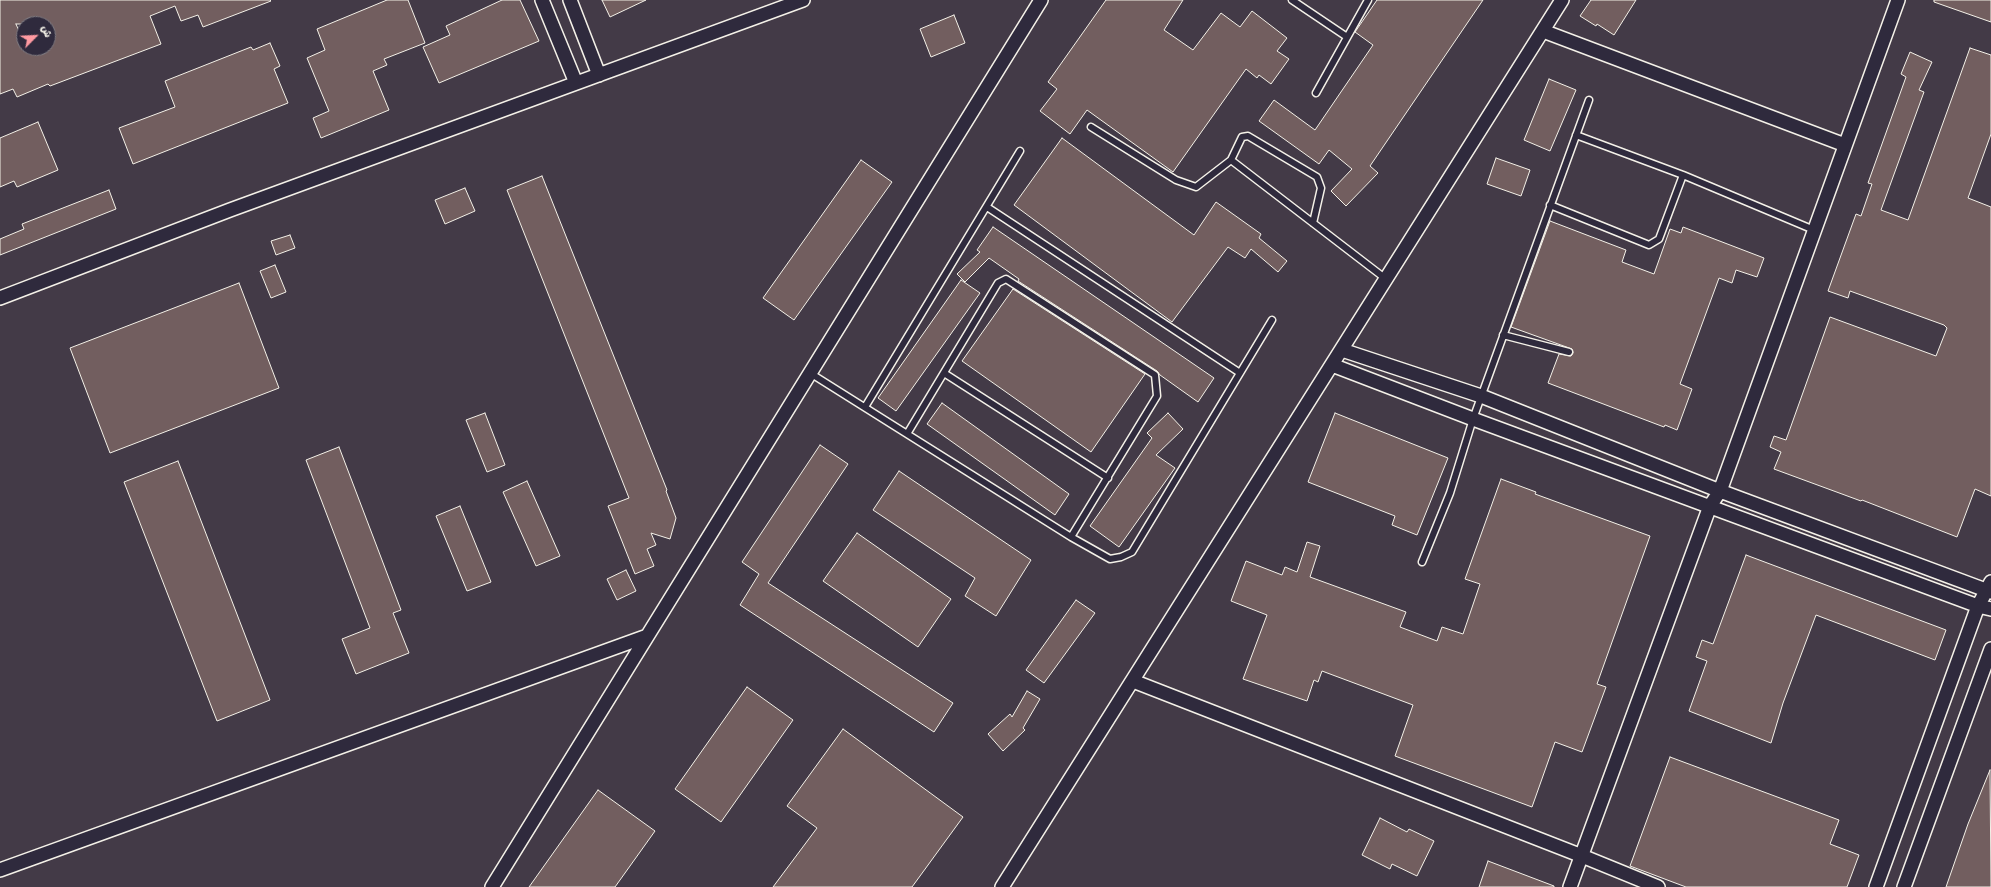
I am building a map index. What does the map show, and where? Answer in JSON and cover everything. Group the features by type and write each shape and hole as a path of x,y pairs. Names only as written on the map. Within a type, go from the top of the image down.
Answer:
{"street":[{"path":"542,0 576,83"},
{"path":"570,0 599,75"},
{"path":"0,298 238,207 803,0"},
{"path":"492,887 1041,0"},
{"path":"1002,887 1562,0"},
{"path":"1570,887 1710,506 1720,491 1898,0"},
{"path":"1543,31 1845,145"},
{"path":"1342,350 1481,396 1720,491 1990,588 1985,608 1876,887"},
{"path":"1332,365 1473,419 1985,608"},
{"path":"0,870 647,636"},
{"path":"1904,887 1991,649"},
{"path":"1133,681 1658,887"}],"lane":[{"path":"1292,0 1347,37"},
{"path":"1316,92 1368,0"},
{"path":"1422,562 1450,493 1481,396 1589,100"},
{"path":"1091,127 1176,180 1196,187 1231,160 1242,137 1248,136 1317,177 1321,188 1313,223"},
{"path":"1576,135 1683,175 1814,230"},
{"path":"866,407 1020,151"},
{"path":"1231,160 1386,279"},
{"path":"1550,205 1649,245 1659,239 1683,175"},
{"path":"987,207 1240,373"},
{"path":"908,434 998,283 1006,279 1155,375 1157,396 1071,537"},
{"path":"810,373 1071,537 1110,558 1121,557 1132,552 1272,320"},
{"path":"1503,335 1569,352"},
{"path":"944,373 1108,478"}],"shaded area":[{"path":"0,0 1991,0 1991,887 0,887"}],"building":[{"path":"0,0 271,1 203,27 198,15 181,21 175,6 150,16 161,44 50,86 48,84 17,97 13,89 0,94"},
{"path":"387,0 408,0 425,43 384,59 387,65 373,71 389,110 321,138 313,118 329,111 307,58 325,50 317,29"},
{"path":"502,0 520,0 539,41 439,83 423,47 450,35 446,26"},
{"path":"602,0 646,0 610,17"},
{"path":"1106,0 1183,0 1164,30 1193,50 1221,13 1240,27 1252,11 1287,38 1277,51 1289,59 1271,84 1259,75 1257,78 1246,69 1173,172 1087,110 1070,134 1040,111 1057,89 1048,82"},
{"path":"1377,0 1483,0 1370,166 1378,173 1346,206 1331,191 1352,169 1329,150 1319,164 1259,121 1274,100 1315,130 1373,45 1355,32"},
{"path":"1591,0 1636,0 1614,35 1597,24 1596,26 1580,16"},
{"path":"1934,0 1991,0 1991,22 1934,2"},
{"path":"954,15 965,43 931,57 920,29"},
{"path":"270,43 280,66 274,69 288,103 133,164 119,128 175,107 165,81 251,47 253,50"},
{"path":"1970,48 1991,55 1991,134 1968,198 1991,207 1991,496 1975,489 1957,537 1862,500 1861,501 1774,469 1781,452 1770,447 1774,436 1786,440 1830,317 1936,356 1947,328 1944,325 1850,291 1848,298 1828,291 1856,214 1861,216 1872,184 1868,183 1906,77 1901,74 1910,52 1932,62 1919,90 1924,92 1881,210 1908,220"},
{"path":"1549,79 1576,90 1550,151 1524,140"},
{"path":"38,122 58,170 17,187 14,181 0,187 0,138"},
{"path":"1062,138 1194,235 1216,202 1261,234 1259,238 1287,261 1278,272 1251,249 1245,258 1228,247 1172,322 1014,205"},
{"path":"1496,158 1530,170 1521,196 1487,184"},
{"path":"861,160 892,182 794,320 763,298"},
{"path":"542,176 667,490 666,491 676,518 670,539 651,533 656,545 647,549 654,566 635,574 608,506 629,498 507,190"},
{"path":"465,188 475,211 445,224 435,200"},
{"path":"109,190 116,209 0,255 0,239 24,229 22,224"},
{"path":"1550,221 1626,250 1622,262 1654,274 1670,229 1681,233 1683,227 1764,258 1757,277 1736,270 1732,283 1719,278 1680,384 1692,389 1677,430 1665,425 1664,427 1548,383 1559,354 1571,356 1573,353 1572,349 1511,327"},
{"path":"993,227 1214,378 1198,402 1160,375 1157,371 1018,281 1019,279 989,258 965,282 957,274 980,252 977,250"},
{"path":"290,235 295,248 276,255 271,241"},
{"path":"275,265 286,292 271,298 260,271"},
{"path":"961,280 980,293 896,411 878,398"},
{"path":"239,283 279,388 110,453 70,348"},
{"path":"1013,289 1145,374 1091,452 962,361"},
{"path":"942,403 1069,494 1055,515 927,424"},
{"path":"485,413 505,465 487,472 466,420"},
{"path":"1168,413 1183,429 1156,455 1175,468 1119,547 1090,526 1152,438 1147,433"},
{"path":"1335,413 1448,458 1417,535 1392,525 1395,516 1308,482"},
{"path":"820,445 848,464 768,583 953,703 934,732 740,605 759,574 742,562"},
{"path":"339,447 401,610 393,613 409,653 356,674 342,639 370,628 306,460"},
{"path":"178,461 270,700 217,721 124,482"},
{"path":"899,471 1031,560 996,616 965,596 975,578 873,510"},
{"path":"1501,479 1536,492 1535,494 1650,536 1597,684 1606,687 1582,752 1555,742 1532,807 1395,756 1413,705 1322,671 1318,682 1314,680 1307,701 1243,679 1267,615 1231,601 1246,561 1282,575 1285,567 1297,572 1307,542 1320,546 1310,577 1406,612 1400,627 1437,641 1442,627 1463,634 1480,584 1465,579"},
{"path":"527,481 560,556 536,566 503,492"},
{"path":"460,506 491,582 467,591 436,516"},
{"path":"857,533 951,599 918,647 823,581"},
{"path":"1746,555 1946,630 1935,660 1816,615 1783,703 1771,743 1689,711 1707,661 1696,657 1702,640 1713,644"},
{"path":"626,570 636,591 617,600 607,579"},
{"path":"1076,600 1095,613 1044,683 1026,670"},
{"path":"747,687 793,720 721,822 675,789"},
{"path":"1027,691 1040,699 1023,728 1025,730 1003,751 988,734 1010,714 1012,717"},
{"path":"843,729 963,817 912,887 773,887 817,828 787,806"},
{"path":"1670,757 1839,820 1830,844 1859,855 1847,887 1686,887 1630,866"},
{"path":"1990,770 1991,887 1946,887 1968,824"},
{"path":"598,790 655,831 615,887 529,887"},
{"path":"1380,818 1407,832 1409,829 1434,841 1417,876 1392,864 1390,869 1362,855"},
{"path":"1488,861 1554,886 1554,887 1479,887"}]}
